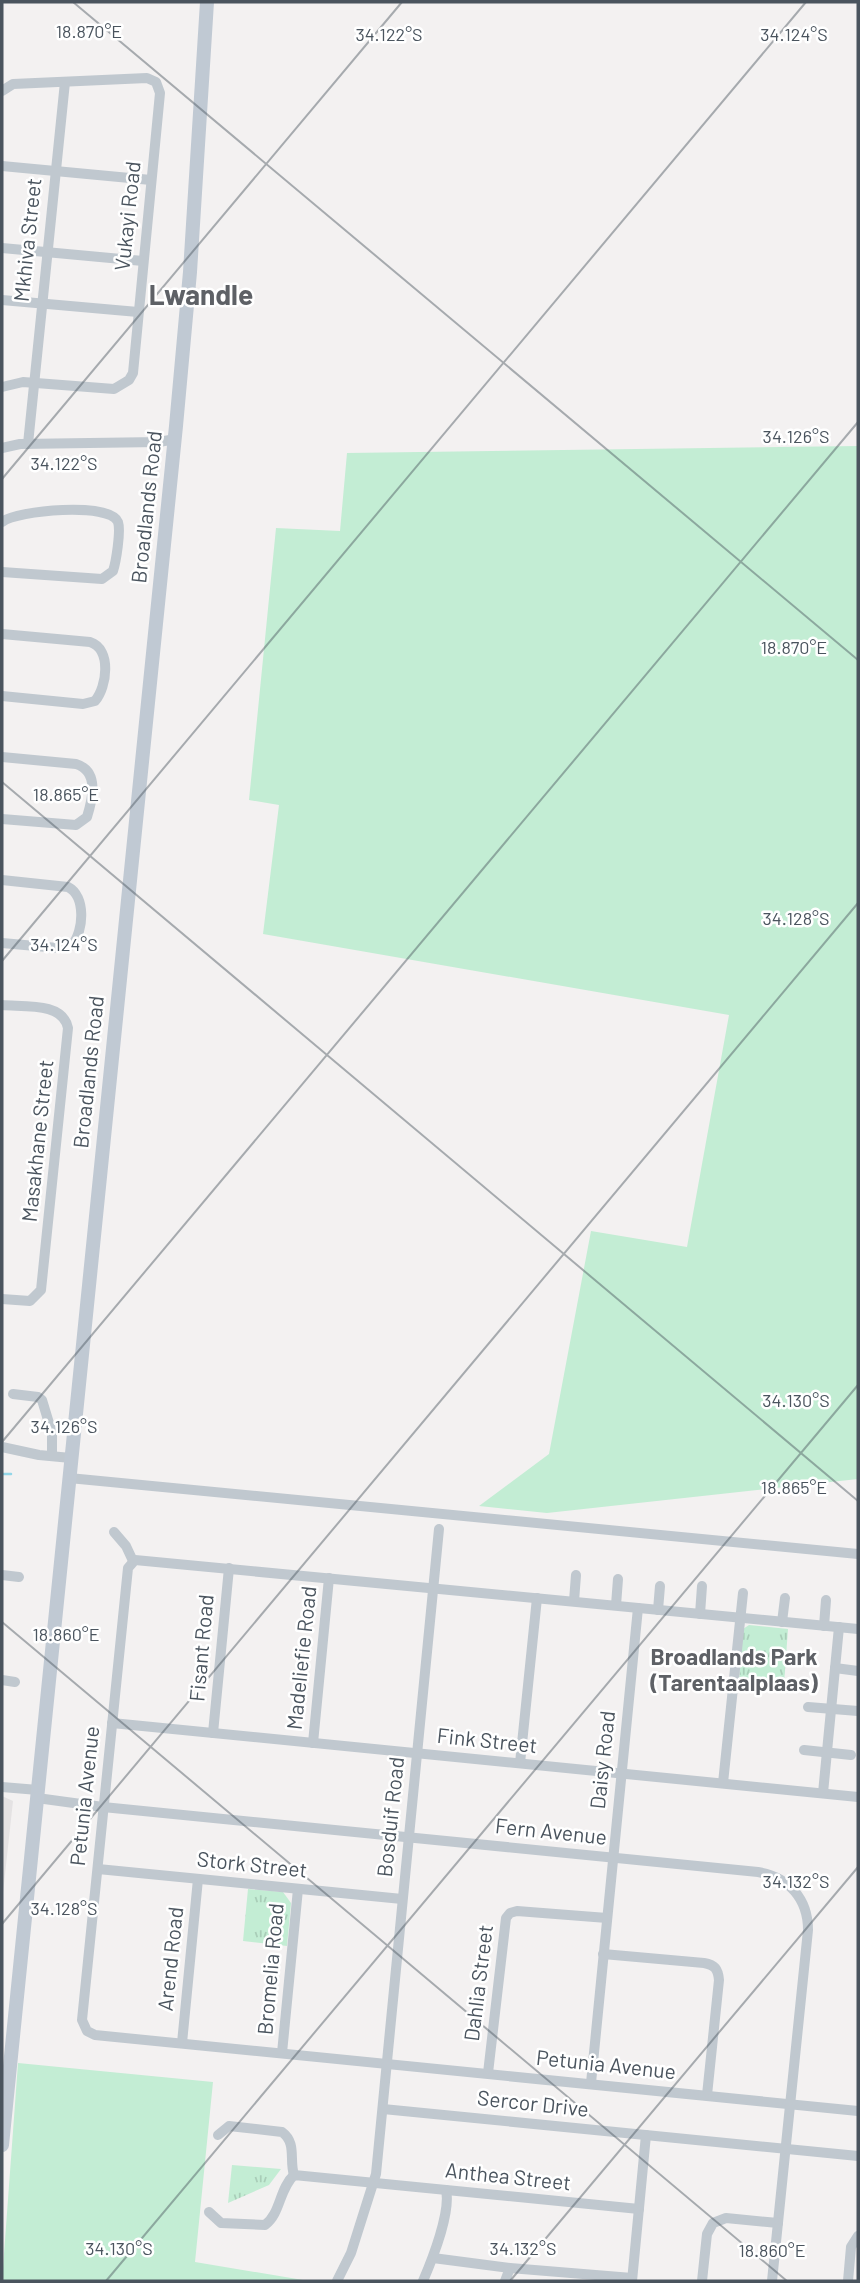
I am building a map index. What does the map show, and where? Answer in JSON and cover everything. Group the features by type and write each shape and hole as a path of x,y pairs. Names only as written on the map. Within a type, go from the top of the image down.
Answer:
{"main road":[{"name":"Broadlands Road","path":"2,2145 175,439 190,272 207,2"}],"street":[{"name":"Vukayi Road","path":"2,90 13,84 147,78 156,82 160,93 134,373 121,386 107,390 23,382 2,387"},
{"name":"Mkhiva Street","path":"28,444 65,82"},
{"path":"2,166 151,180"},
{"path":"2,248 143,261"},
{"path":"2,300 138,312"},
{"path":"2,448 28,444 159,442 175,439"},
{"path":"2,522 10,517 34,511 100,511 113,516 118,522 115,565 106,578 96,581 2,572"},
{"path":"2,634 90,642 100,648 105,657 102,690 95,701 82,704 2,696"},
{"path":"2,757 76,764 87,769 93,778 87,817 76,825 2,818"},
{"path":"2,880 68,887 76,892 81,902 78,936 68,947 2,943"},
{"name":"Masakhane Street","path":"2,1004 58,1012 66,1018 68,1028 41,1290 30,1301 2,1299"},
{"path":"13,1394 38,1397 42,1400 52,1433 52,1456"},
{"path":"2,1447 71,1458"},
{"path":"69,1478 858,1554"},
{"name":"Bosduif Road","path":"383,2109 439,1529"},
{"path":"114,1532 126,1546 133,1561 138,1559 858,1629"},
{"name":"Petunia Avenue","path":"133,1561 128,1567 82,2020 90,2034 858,2111"},
{"name":"Fisant Road","path":"213,1733 229,1568"},
{"path":"574,1601 576,1575"},
{"path":"2,1576 19,1577"},
{"name":"Madeliefie Road","path":"313,1743 329,1578"},
{"path":"616,1605 618,1579"},
{"path":"658,1610 660,1586"},
{"path":"699,1614 702,1586"},
{"path":"723,1783 743,1592"},
{"path":"520,1763 537,1598"},
{"path":"782,1622 785,1598"},
{"path":"824,1626 826,1600"},
{"name":"Daisy Road","path":"591,2083 638,1608"},
{"path":"823,1793 839,1627"},
{"path":"710,1655 736,1658"},
{"path":"835,1668 858,1671"},
{"path":"2,1680 15,1682"},
{"path":"808,1707 858,1711"},
{"name":"Fink Street","path":"112,1723 858,1797"},
{"path":"804,1750 851,1755"},
{"name":"Fern Avenue","path":"2,1787 103,1807 767,1874 786,1883 800,1898 807,1915 808,1930 772,2281"},
{"name":"Stork Street","path":"98,1869 402,1899"},
{"name":"Arend Road","path":"182,2043 198,1879"},
{"name":"Bromelia Road","path":"282,2053 298,1889"},
{"name":"Dahlia Street","path":"488,2073 506,1918 516,1911 607,1918"},
{"path":"603,1954 704,1963 717,1969 719,1980 707,2095"},
{"path":"337,2281 351,2253 374,2183 383,2109"},
{"name":"Sercor Drive","path":"383,2109 858,2156"},
{"path":"209,2212 221,2223 265,2225 272,2219 285,2186 294,2175 291,2144 282,2132 229,2126 218,2135"},
{"path":"433,2258 632,2279 646,2135"},
{"name":"Anthea Street","path":"294,2175 639,2209"},
{"path":"423,2281 433,2258 448,2202 446,2190"},
{"path":"702,2281 707,2234 713,2223 726,2218 778,2223"},
{"path":"848,2281 850,2247 858,2236"},
{"path":"505,2281 510,2268"}],"shaded area":[{"path":"2,1796 13,1801 2,1902"}],"green space":[{"path":"858,446 858,1479 547,1513 479,1506 549,1454 591,1231 687,1247 729,1015 263,934 279,805 249,800 276,528 340,531 347,453"},
{"path":"749,1625 788,1629 784,1684 739,1680 743,1629"},
{"path":"248,1889 283,1892 291,1903 287,1946 243,1941"},
{"path":"18,2063 213,2082 195,2262 309,2281 2,2281"},
{"path":"232,2165 281,2169 269,2185 228,2203"}],"waterway":[{"path":"2,1474 11,1474"}],"district":[{"name":"Lwandle","path":"201,295"},
{"name":"Broadlands Park (Tarentaalplaas)","path":"734,1670"}]}
